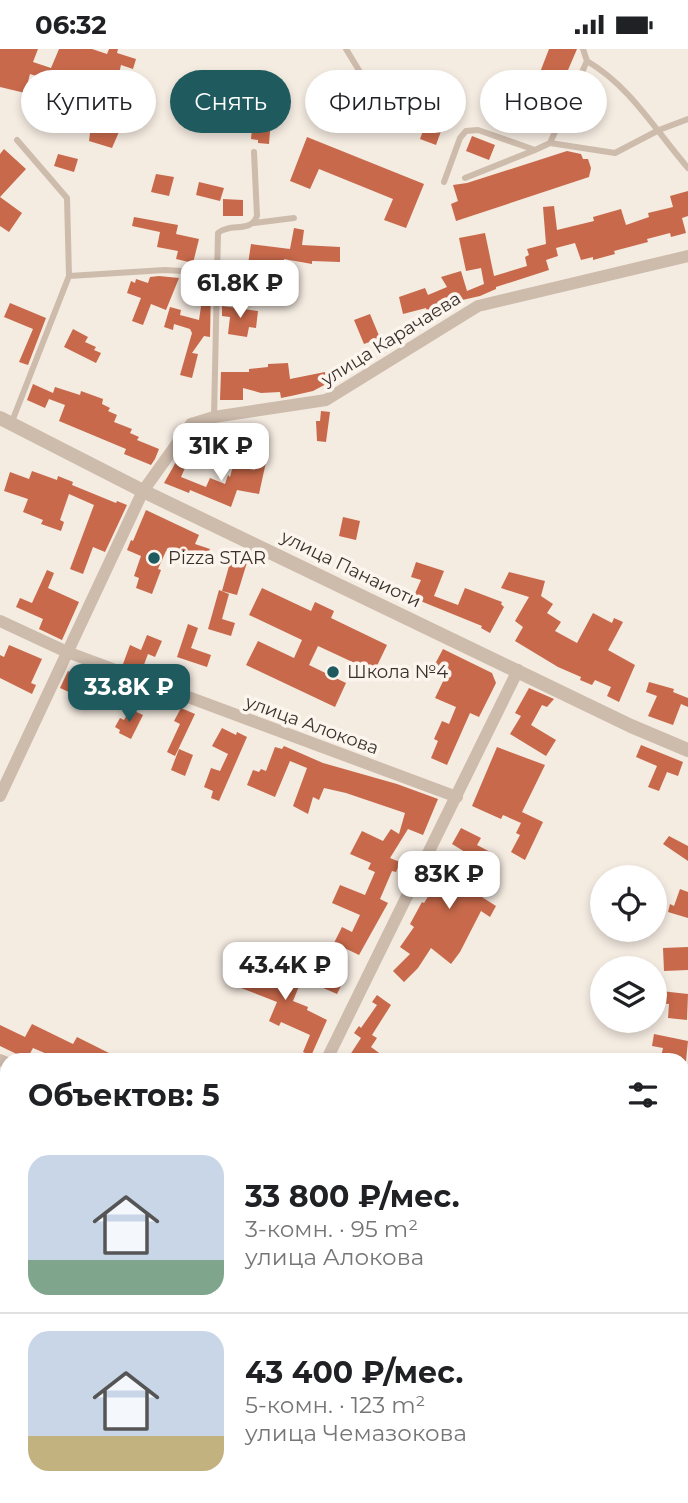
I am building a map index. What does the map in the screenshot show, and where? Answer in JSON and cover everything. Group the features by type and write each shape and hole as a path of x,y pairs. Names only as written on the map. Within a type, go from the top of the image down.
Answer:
{"street":[{"name":"улица Карачаева","path":"0,796 143,491 191,424 214,417 326,400 478,306 688,256"},
{"name":"улица Панаиоти","path":"6,421 143,491 631,726 688,750"},
{"name":"улица Алокова","path":"0,621 67,652 457,797"},
{"path":"330,1053 518,670"}],"lane":[{"path":"346,49 359,70"},
{"path":"583,49 587,61 607,73 630,94 688,168"},
{"path":"550,143 587,61"},
{"path":"466,178 550,143 615,153 659,129 688,119"},
{"path":"444,182 460,138 466,131 478,130 535,150"},
{"path":"6,421 69,276 67,198 18,140"},
{"path":"254,152 257,216 254,223"},
{"path":"214,417 218,233 223,229 294,218"},
{"path":"69,276 165,270 217,273"}],"building":[{"path":"0,49 38,49 33,62 51,68 59,49 92,49 107,54 109,49 118,49 117,53 136,59 133,69 121,65 120,70 21,70 21,92 0,87"},
{"path":"549,49 577,49 568,70 541,70"},
{"path":"90,133 119,133 112,148 89,141"},
{"path":"252,133 270,133 269,144 251,139"},
{"path":"422,133 440,133 436,145 420,139"},
{"path":"472,136 495,145 489,160 466,151"},
{"path":"307,137 424,184 406,228 384,220 393,199 319,169 310,189 290,181"},
{"path":"4,149 26,169 0,197 0,154"},
{"path":"567,151 581,154 583,159 588,159 591,168 589,177 456,221 451,204 458,201 453,185"},
{"path":"58,154 78,159 74,172 54,166"},
{"path":"156,174 174,177 169,196 151,192"},
{"path":"199,182 224,188 220,201 196,195"},
{"path":"688,191 688,216 682,218 686,233 671,237 670,233 647,239 648,242 593,260 593,257 581,260 575,243 556,248 558,256 546,260 549,270 439,309 438,307 427,311 426,308 403,314 399,297 425,288 428,295 447,287 441,277 461,271 467,291 484,284 481,268 466,271 459,238 485,233 494,276 527,266 527,249 546,244 543,207 554,206 557,230 594,221 593,217 621,209 626,225 649,217 648,213 673,207 670,196"},
{"path":"0,197 22,213 9,232 0,226"},
{"path":"223,199 243,200 243,216 223,216"},
{"path":"134,217 178,225 176,234 199,239 193,263 176,259 178,251 157,247 160,232 132,226"},
{"path":"294,228 304,230 302,245 340,247 340,262 312,261 312,264 284,259 282,283 264,281 265,267 248,264 251,244 290,249"},
{"path":"150,277 179,278 166,310 151,304 143,325 132,321 141,298 127,293 131,281 135,283 136,279 148,283"},
{"path":"204,286 211,287 210,337 204,336 192,353 198,354 192,378 180,375 192,333 190,329 174,324 173,330 164,327 170,307 181,310 180,315 199,320"},
{"path":"10,303 46,318 28,365 19,362 33,329 4,317"},
{"path":"222,306 258,311 256,328 249,327 247,337 228,334 230,317 222,316"},
{"path":"370,314 380,338 364,344 354,320"},
{"path":"73,329 88,337 85,342 96,347 94,350 101,353 96,363 64,347"},
{"path":"288,363 290,379 325,372 330,382 313,391 281,398 280,392 261,393 243,388 243,400 220,400 221,372 249,372 249,369 268,367 268,364"},
{"path":"33,384 53,393 55,387 80,395 81,391 103,399 102,404 110,408 108,411 117,415 114,422 132,429 130,433 139,437 137,440 159,449 155,459 151,465 124,454 126,449 59,421 65,405 49,399 45,408 27,400"},
{"path":"321,411 330,412 326,442 317,441 316,421 320,421"},
{"path":"257,460 266,462 259,494 237,490 231,507 190,490 189,493 164,483 176,462 185,468 181,477 206,487 210,478 225,484 233,466 255,470"},
{"path":"32,471 57,480 58,476 73,482 72,485 127,505 105,552 93,547 83,574 70,569 94,505 69,494 60,520 64,522 61,531 41,524 43,520 23,512 28,499 4,491 10,472 29,479"},
{"path":"146,510 199,535 195,544 210,549 205,564 166,551 152,594 136,588 139,578 134,576 141,556 127,550"},
{"path":"343,517 360,521 356,540 339,536"},
{"path":"233,552 249,556 237,595 222,591"},
{"path":"416,562 444,571 434,596 458,605 465,588 502,602 504,607 490,633 481,628 482,626 413,598 421,580 411,577"},
{"path":"47,570 54,573 48,588 79,602 62,640 39,629 43,619 16,607 20,598 32,603"},
{"path":"509,572 545,581 541,596 553,604 547,613 561,622 555,631 577,643 593,613 612,623 614,618 623,622 608,650 635,665 619,702 607,696 611,687 595,680 592,685 580,680 581,677 558,667 515,641 523,627 515,621 529,597 501,588"},
{"path":"262,588 311,611 315,602 334,611 331,618 387,645 374,672 318,646 309,665 346,683 335,707 246,665 258,641 294,658 302,640 249,615"},
{"path":"219,590 229,594 222,619 235,623 231,636 208,629"},
{"path":"188,624 198,628 191,648 211,655 207,667 177,657"},
{"path":"147,635 162,641 155,657 148,654 142,670 123,664 130,645 141,650"},
{"path":"9,645 42,659 31,683 36,685 32,694 0,678 0,655 4,657"},
{"path":"443,649 492,673 496,683 479,717 470,713 447,765 431,758 438,741 434,739 442,721 449,724 456,707 435,698 447,673 434,666"},
{"path":"68,671 95,683 99,674 112,680 99,709 86,703 87,700 60,688"},
{"path":"649,682 674,689 673,692 688,698 688,707 681,704 673,725 648,716 657,696 646,692"},
{"path":"529,688 554,699 547,707 542,705 531,725 556,740 546,756 510,734 521,716 515,713"},
{"path":"181,708 195,714 175,756 167,752 180,724 174,721"},
{"path":"130,709 143,715 131,739 119,733 120,730 115,727 120,718 124,720"},
{"path":"222,728 247,737 219,801 211,798 213,791 204,787 211,768 220,771 228,754 212,746"},
{"path":"641,745 683,762 678,776 667,772 659,791 648,787 657,766 636,757"},
{"path":"284,746 323,763 438,799 423,835 408,829 390,858 400,862 396,872 392,871 380,899 388,903 359,955 334,943 342,927 352,932 360,915 332,903 340,885 365,895 375,872 368,869 371,863 350,854 362,831 383,841 391,829 399,834 405,813 324,788 319,800 313,797 308,814 293,806 307,768 290,761 275,797 247,785 253,770 266,771 275,747 282,749"},
{"path":"497,747 545,765 522,812 543,822 525,860 511,852 520,835 516,833 521,823 503,815 501,819 472,806"},
{"path":"179,749 193,755 185,776 171,770"},
{"path":"461,828 481,838 477,845 496,855 474,892 496,906 490,917 481,911 451,964 431,948 418,968 404,982 393,971 410,954 400,947 414,927 410,924 422,902 424,903 434,887 449,895 454,886 460,888 468,875 456,868 465,852 452,844"},
{"path":"669,836 688,846 688,861 663,844"},
{"path":"680,889 688,892 688,918 668,912 670,904 674,906"},
{"path":"688,947 688,970 667,971 667,956 663,956 663,948"},
{"path":"251,962 302,979 293,1001 327,1020 312,1053 303,1052 310,1035 281,1022 279,1026 269,1021 277,1002 241,988"},
{"path":"328,970 345,978 337,994 321,987"},
{"path":"667,992 688,994 687,1020 668,1018"},
{"path":"377,995 391,1005 372,1035 377,1038 371,1047 379,1053 351,1053 361,1038 354,1033 359,1026 361,1028 377,1005 372,1002"},
{"path":"32,1024 73,1044 77,1037 109,1053 45,1053 33,1048 30,1053 15,1053 0,1046 0,1025 25,1037"},
{"path":"654,1034 688,1041 687,1053 662,1053 663,1048 652,1046"}],"place":[{"name":"Pizza STAR","path":"154,558"},
{"name":"Школа №4","path":"333,672"}]}
